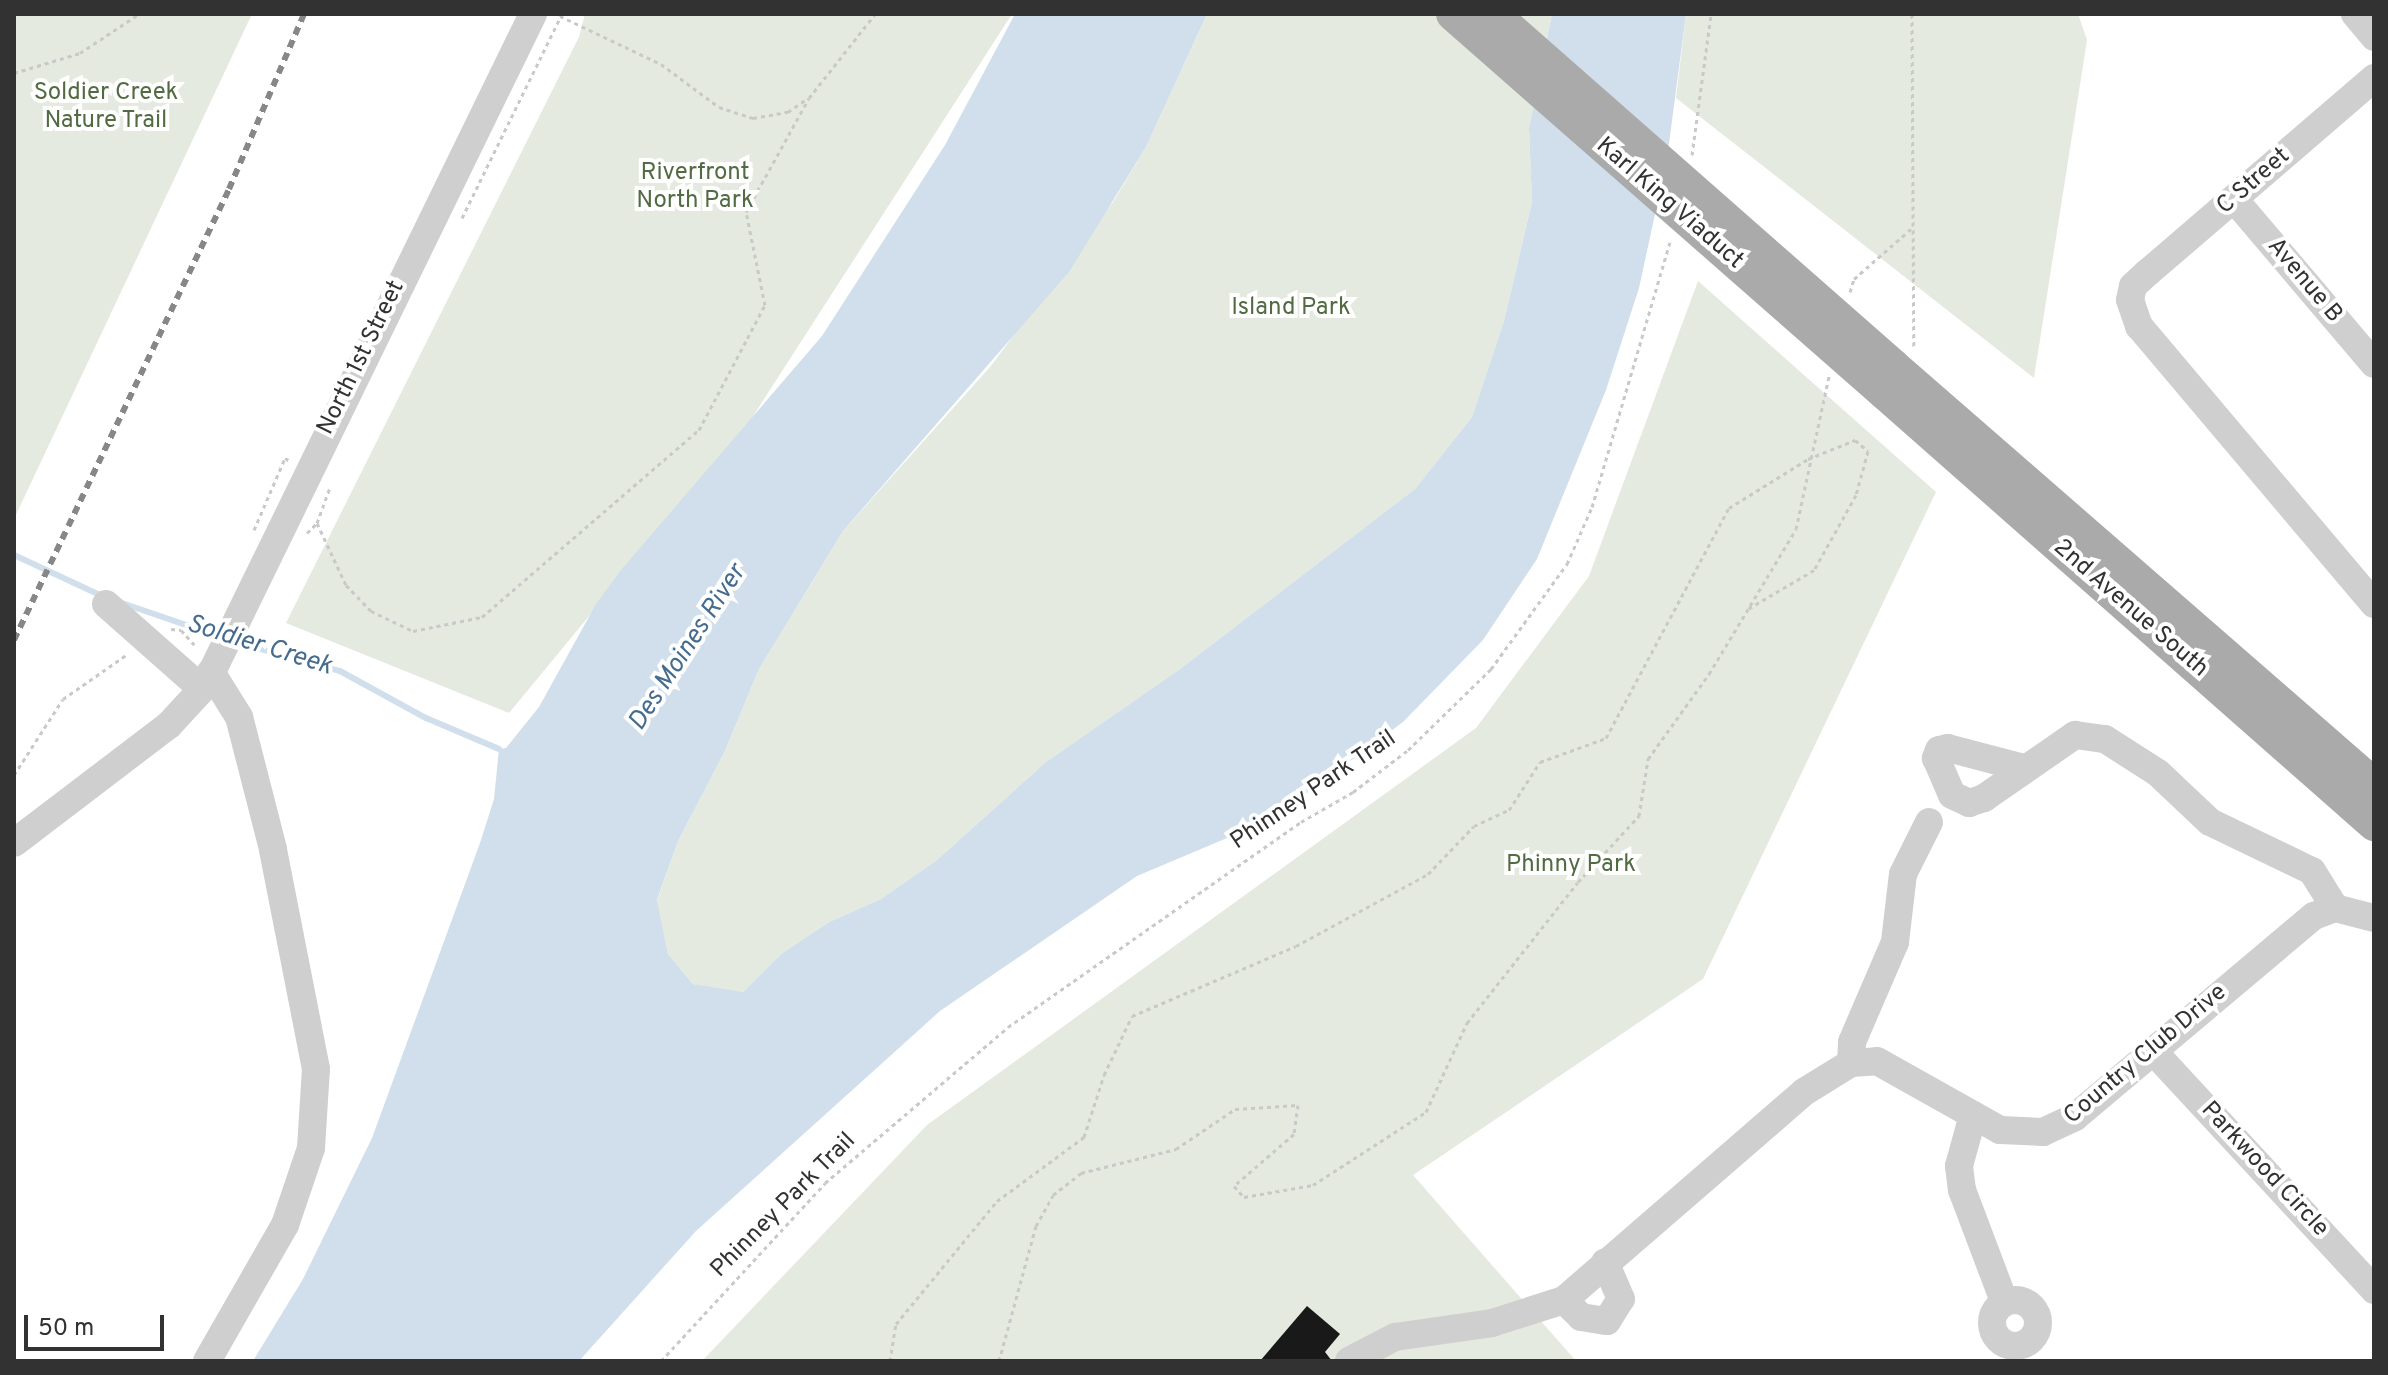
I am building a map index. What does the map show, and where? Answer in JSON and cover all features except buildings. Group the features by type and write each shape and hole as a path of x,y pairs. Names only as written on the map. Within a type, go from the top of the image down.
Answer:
{"main road":[{"name":"Karl King Viaduct","path":"1453,14 1897,371"},
{"name":"Karl King Viaduct","path":"1493,14 1897,371"},
{"path":"1897,371 2374,785"},
{"name":"2nd Avenue South","path":"1897,371 2374,824"}],"street":[{"path":"2355,14 2374,37"},
{"name":"North 1st Street","path":"14,843 169,725 204,672 552,15"},
{"name":"C Street","path":"2373,82 2133,286 2130,310 2139,326 2374,604"},
{"name":"Avenue B","path":"2234,199 2374,364"},
{"path":"106,604 149,639 204,672 239,717 273,849 316,1069 311,1148 285,1225 207,1361"},
{"path":"2024,768 2075,735 2105,739 2158,773 2210,822 2312,871 2335,908 2374,918"},
{"path":"1349,1361 1395,1337 1492,1323 1564,1300 1804,1092 1851,1063 1852,1042 1895,942 1903,874 1929,822"},
{"name":"Country Club Drive","path":"1851,1063 1877,1061 1973,1115 2021,1134 2059,1127 2295,930 2335,908"},
{"name":"Parkwood Circle","path":"2153,1051 2374,1290"},
{"path":"1973,1115 1959,1166 1962,1190 2004,1301"},
{"path":"1564,1300 1581,1317 1607,1321 1621,1299 1605,1262"}],"path":[{"path":"14,73 80,53 139,14"},
{"path":"332,480 317,523 346,585 371,611 413,631 482,617 699,430 765,305 746,212 809,98 875,14"},
{"path":"1691,163 1711,14"},
{"path":"1897,371 1912,14"},
{"path":"552,15 661,64 719,107 753,118 788,112 809,98"},
{"name":"Phinney Park Trail","path":"661,1361 825,1183 1008,1027 1288,831 1353,792 1408,750 1491,669 1567,564 1592,507 1672,234"},
{"path":"890,1361 896,1324 997,1201 1084,1137 1104,1075 1132,1016 1296,946 1428,874 1474,826 1509,810 1540,762 1606,738 1729,508 1808,459 1855,440 1868,451 1856,495 1814,570 1745,611"},
{"path":"999,1361 1036,1226 1053,1195 1081,1173 1176,1149 1235,1109 1298,1105 1294,1134 1234,1186 1244,1197 1313,1185 1426,1112 1467,1023 1578,882 1639,816 1648,759 1709,674 1796,529 1808,459"},
{"path":"14,775 63,699 149,639 172,628 181,630 204,672"}],"green space":[{"name":"Soldier Creek Nature Trail","path":"21,14 252,14 14,519 14,17"},
{"name":"Riverfront North Park","path":"585,14 1012,14 750,421 509,713 286,623 579,37"},
{"name":"Island Park","path":"1207,14 1552,14 1529,128 1532,202 1504,321 1472,417 1415,489 1180,669 1046,762 937,860 881,899 829,922 781,954 742,993 693,984 668,954 657,901 678,841 724,753 759,669 843,531 990,367 1113,202 1146,147"},
{"path":"1686,14 2078,14 2087,40 2034,378 1676,98"},
{"name":"Phinny Park","path":"1698,281 1936,492 1703,979 1413,1175 1576,1361 702,1361 927,1125 1476,728 1589,576"}],"water":[{"name":"Des Moines River","path":"1015,14 1207,14 1146,147 1069,272 843,531 759,669 724,753 678,841 657,900 668,954 693,984 743,992 781,954 829,922 881,899 937,860 1046,762 1180,669 1415,489 1472,417 1504,321 1532,202 1529,128 1552,14 1686,14 1667,159 1639,288 1606,390 1537,559 1483,640 1403,722 1272,819 1137,876 940,1011 696,1231 579,1361 253,1361 303,1279 372,1138 480,843 494,799 499,749 506,748 539,707 596,604 621,570 822,336 945,145"}],"waterway":[{"name":"Soldier Creek","path":"14,555 104,597"},
{"name":"Soldier Creek","path":"122,603 221,637"},
{"name":"Soldier Creek","path":"236,642 340,671 426,718 499,749"}],"railway":[{"path":"14,640 229,189 304,14"}]}
